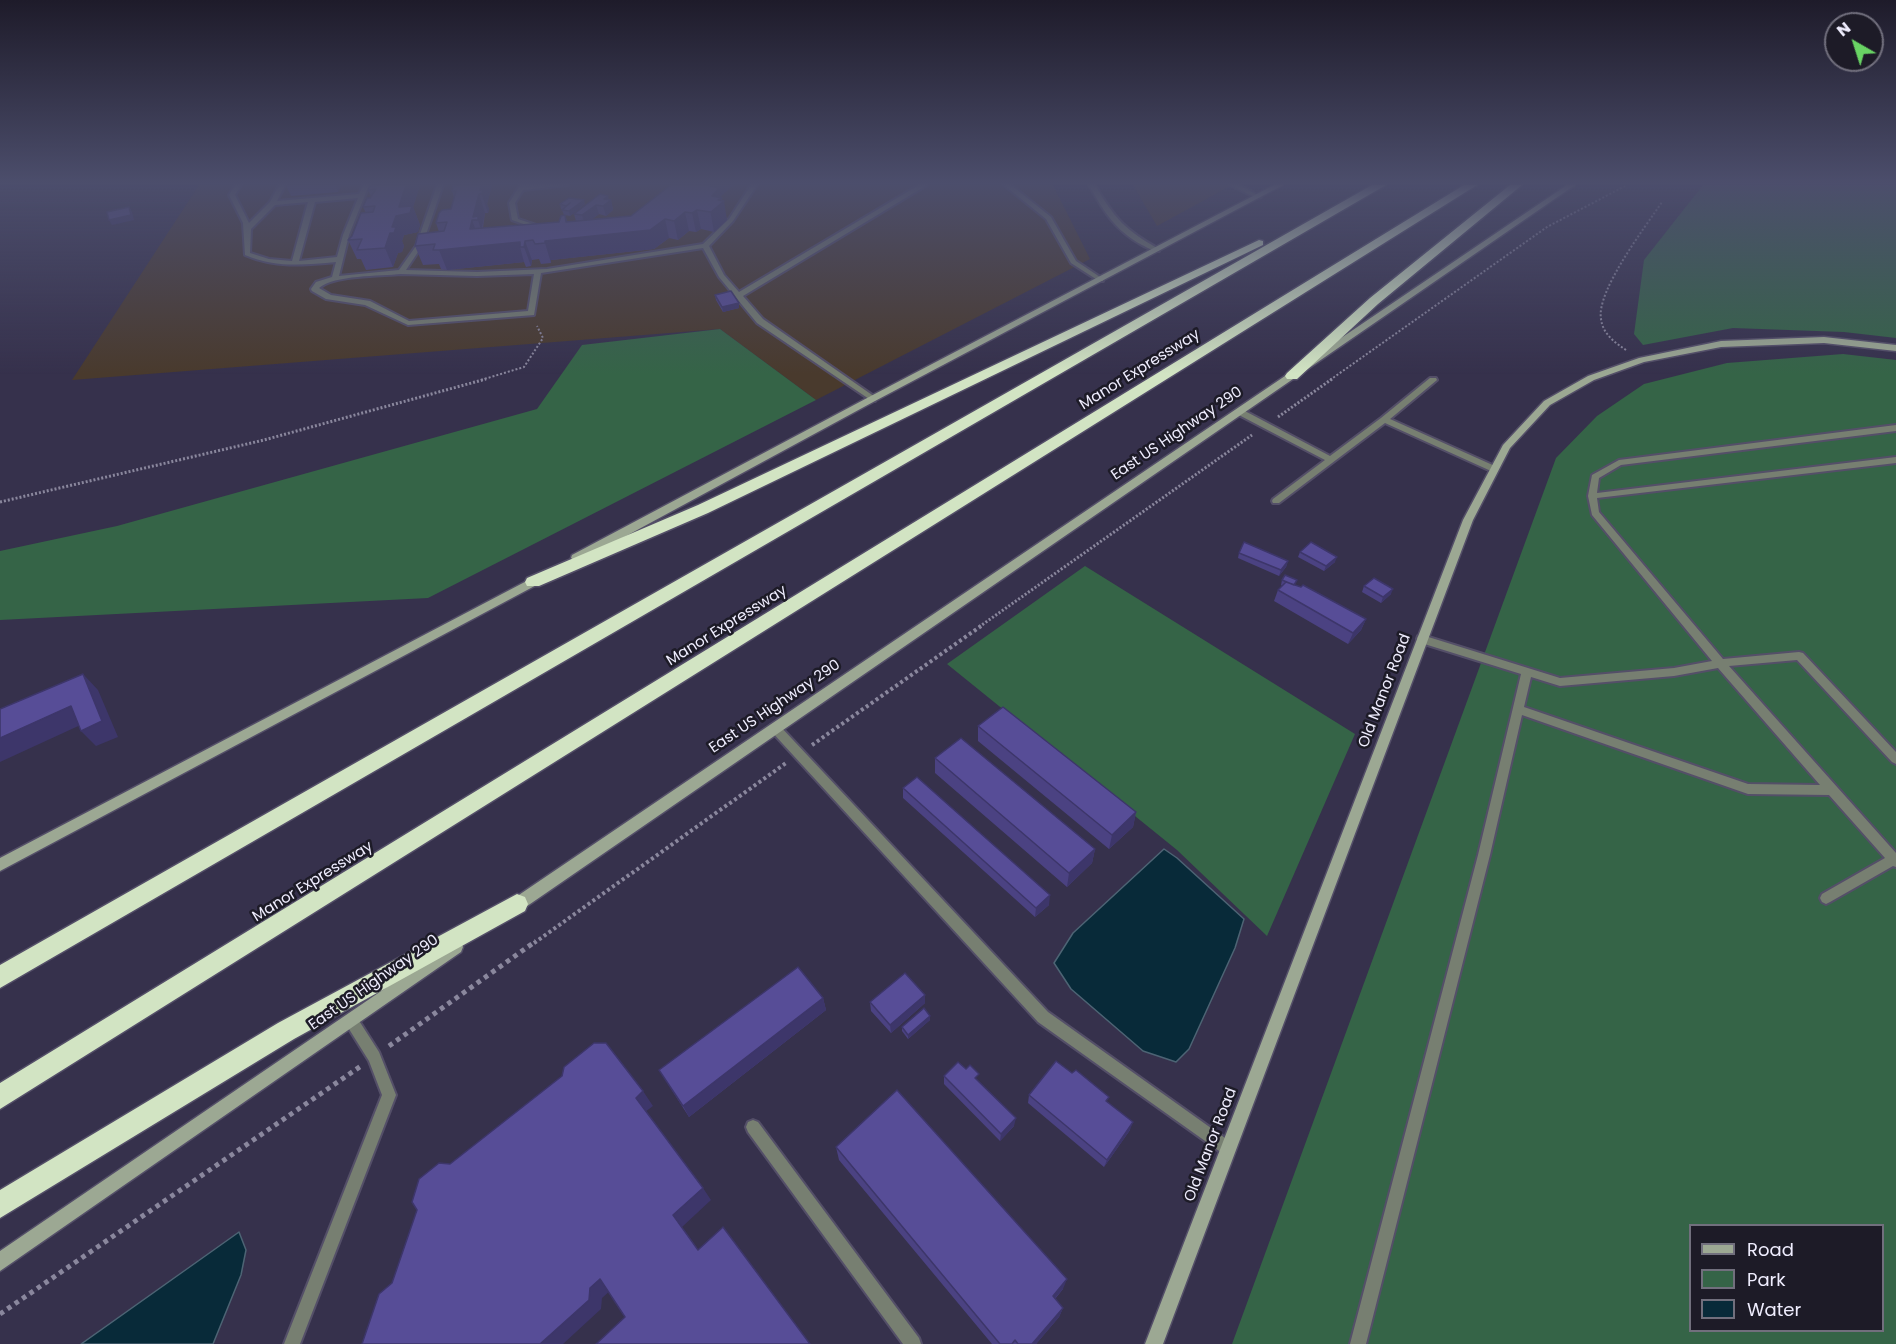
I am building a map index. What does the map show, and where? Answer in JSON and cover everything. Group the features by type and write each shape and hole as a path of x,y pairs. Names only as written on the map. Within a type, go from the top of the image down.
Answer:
{"highway":[{"path":"533,582 703,509 1250,248"},
{"path":"0,977 1273,248"},
{"name":"Manor Expressway","path":"0,1097 1371,248"},
{"path":"1292,376 1374,301 1440,248"},
{"path":"0,1205 286,1031 517,904"}],"main road":[{"path":"0,865 872,399 1161,248"},
{"name":"East US Highway 290","path":"0,1262 517,904 1480,248"},
{"name":"Old Manor Road","path":"1154,1344 1468,520 1506,447 1547,403 1592,378 1642,360 1721,344 1824,340 1896,348"}],"lane":[{"path":"247,248 247,254 262,262 295,263 340,259"},
{"path":"295,263 299,248"},
{"path":"335,278 343,248"},
{"path":"401,272 418,248"},
{"path":"538,271 531,313 408,323 367,303 329,297 315,289 319,284 335,278 401,272 477,274 538,271 694,248"},
{"path":"706,248 721,276 760,321 872,399"},
{"path":"738,296 819,248"},
{"path":"1065,248 1073,262 1101,280"},
{"path":"1153,248 1157,250"},
{"path":"1276,501 1434,380"},
{"path":"1240,412 1331,460"},
{"path":"1384,420 1494,469"},
{"path":"1826,898 1895,861 1595,513 1592,496 1595,477 1619,463 1896,428"},
{"path":"1592,496 1896,460"},
{"path":"1422,639 1560,682 1674,672 1722,663 1799,656 1896,759"},
{"path":"1358,1344 1484,855 1527,672"},
{"path":"1519,709 1748,789 1832,790"},
{"path":"774,728 1043,1017 1227,1148"},
{"path":"292,1344 389,1095 374,1057 351,1021"},
{"path":"753,1127 913,1344"}],"path":[{"path":"1633,248 1610,283 1599,313 1601,324 1610,340 1642,360"},
{"path":"0,502 172,464 356,417 413,402 524,367 543,338 531,313"}],"shaded area":[{"path":"158,248 1084,248 1090,259 816,400 720,329 72,380"}],"green space":[{"path":"1654,248 1896,248 1896,338 1844,332 1733,328 1643,345 1634,334 1644,260"},
{"path":"720,329 816,400 428,598 0,620 0,551 117,526 537,409 582,345"},
{"path":"1843,354 1896,360 1896,1344 1232,1344 1556,458 1597,416 1644,384 1727,363"},
{"path":"1085,566 1355,734 1267,936 1177,850 947,664"}],"water":[{"path":"1164,849 1244,919 1235,948 1189,1049 1176,1062 1143,1051 1071,989 1054,963 1073,933"},
{"path":"239,1232 246,1250 241,1275 213,1344 81,1344"}],"building":[{"path":"358,248 385,248 385,248 357,250"},
{"path":"434,248 462,248 439,250 433,250"},
{"path":"731,291 739,303 722,307 715,295"},
{"path":"1244,542 1288,561 1281,570 1239,553"},
{"path":"1311,542 1337,557 1326,566 1300,552"},
{"path":"1285,575 1297,580 1294,585 1282,580"},
{"path":"1374,578 1393,589 1383,597 1364,586"},
{"path":"1286,582 1301,587 1303,585 1366,619 1353,633 1278,590"},
{"path":"83,674 102,721 81,731 71,706 0,738 0,709"},
{"path":"1003,707 1136,812 1112,835 978,726"},
{"path":"961,738 1095,849 1069,873 935,758"},
{"path":"917,777 1050,895 1036,908 903,788"},
{"path":"798,967 823,998 683,1106 659,1070"},
{"path":"905,973 925,995 890,1025 870,1002"},
{"path":"924,1008 930,1016 908,1035 902,1027"},
{"path":"594,1043 606,1043 643,1091 636,1098 703,1188 673,1215 698,1250 723,1227 810,1344 596,1344 625,1317 600,1279 590,1288 589,1300 540,1344 362,1344 379,1294 392,1283 417,1210 412,1202 419,1179 439,1163 450,1164 562,1076 564,1067"},
{"path":"1056,1061 1072,1073 1076,1070 1109,1097 1106,1101 1133,1122 1107,1160 1029,1095"},
{"path":"958,1062 966,1069 970,1065 979,1074 975,1078 1016,1118 1001,1134 944,1076"},
{"path":"897,1090 1067,1279 1053,1296 1063,1308 1032,1344 1018,1344 1015,1340 1012,1344 1000,1344 836,1147"}]}
